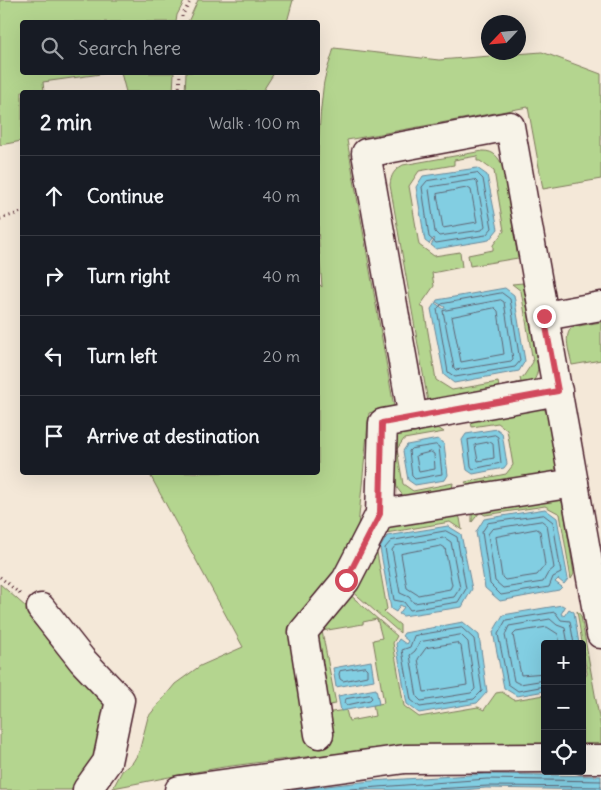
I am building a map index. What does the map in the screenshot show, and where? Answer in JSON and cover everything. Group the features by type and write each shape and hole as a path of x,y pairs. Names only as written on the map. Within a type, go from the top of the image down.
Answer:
{"street":[{"path":"413,418 366,153 510,126 601,634"},
{"path":"544,316 601,306"},
{"path":"319,734 303,632 346,580 380,514 382,423 558,391"},
{"path":"380,514 574,483"},
{"path":"41,608 82,660 120,700 107,762 87,790"},
{"path":"179,790 405,759 541,758"},
{"path":"586,759 601,759"}],"path":[{"path":"182,20 182,16 191,0"},
{"path":"179,90 180,75"},
{"path":"0,219 20,213"}],"green space":[{"path":"0,0 185,0 176,20 20,20 20,75 94,75 43,82 44,90 20,90 20,141 0,145"},
{"path":"198,0 293,0 288,20 189,20"},
{"path":"334,48 439,60 481,57 481,60 526,60 526,53 542,52 601,74 601,179 543,189 528,107 347,140 394,407 369,413 358,527 339,576 297,624 325,713 346,710 349,721 375,716 373,705 384,703 373,640 382,638 377,619 363,622 363,624 322,631 336,704 323,706 312,637 348,593 397,636 393,643 404,706 419,717 478,707 484,710 496,693 502,692 514,700 541,696 541,744 424,747 304,757 224,767 113,788 122,771 133,762 139,752 148,717 175,684 200,666 243,647 150,475 320,475 320,285 322,287 320,262 320,114 324,84"},
{"path":"122,75 174,75 173,90 125,90"},
{"path":"186,75 273,75 263,90 185,90"},
{"path":"483,151 496,155 503,168 518,258 470,266 468,255 493,250 493,245 504,231 494,171 480,161 477,161 477,156 454,160 454,165 419,171 409,186 419,245 434,256 460,252 462,267 432,273 434,286 420,306 424,308 436,380 452,390 498,382 499,387 521,382 520,378 523,377 533,362 521,291 512,284 523,283 538,367 537,372 535,379 530,384 428,402 390,181 395,171 403,165"},
{"path":"601,322 601,360 572,365 567,339 570,330 573,327"},
{"path":"541,408 547,414 557,466 552,475 468,486 465,482 506,474 513,465 507,430 498,423 472,427 470,418"},
{"path":"433,426 444,432 404,439 397,449 403,484 413,491 453,483 452,490 404,497 397,488 391,442 393,435"},
{"path":"558,497 563,504 574,574 571,579 560,514 545,506 485,515 480,512 472,522 472,513"},
{"path":"457,514 460,518 462,530 450,522 386,533 376,547 387,609 384,612 400,625 400,633 351,590 381,526"},
{"path":"0,584 57,637 109,702 97,765 76,790 0,790"},
{"path":"577,611 581,616 585,640 582,640"},
{"path":"586,644 601,728 601,745 586,745"}],"water":[{"path":"477,168 487,175 498,229 489,240 436,249 431,245 434,238 429,244 425,241 416,187 423,176"},
{"path":"505,288 514,295 525,361 519,371 454,383 444,375 431,309 435,303 444,309 445,307 436,302 437,300"},
{"path":"497,429 502,433 507,464 504,468 473,474 467,470 462,440 466,434"},
{"path":"438,439 444,444 448,475 445,480 415,485 408,480 403,451 407,445"},
{"path":"545,509 557,518 568,579 564,584 558,579 555,582 562,587 559,590 500,601 485,588 476,532 484,519"},
{"path":"448,526 461,534 472,589 462,607 403,616 399,614 404,607 400,605 396,612 391,609 380,548 387,536"},
{"path":"562,605 565,607 561,614 564,616 569,609 574,612 578,640 541,640 541,692 517,696 504,688 493,632 503,615"},
{"path":"463,622 479,635 487,692 477,703 419,713 407,704 396,644 399,639 406,644 408,641 402,636 404,633"},
{"path":"371,661 374,680 336,687 333,668"},
{"path":"376,689 379,704 341,711 338,696"},
{"path":"487,774 601,776 601,790 486,788 463,790 292,790 371,781"}],"route":[{"path":"346,580 380,514 382,423 558,391 544,316"}]}
